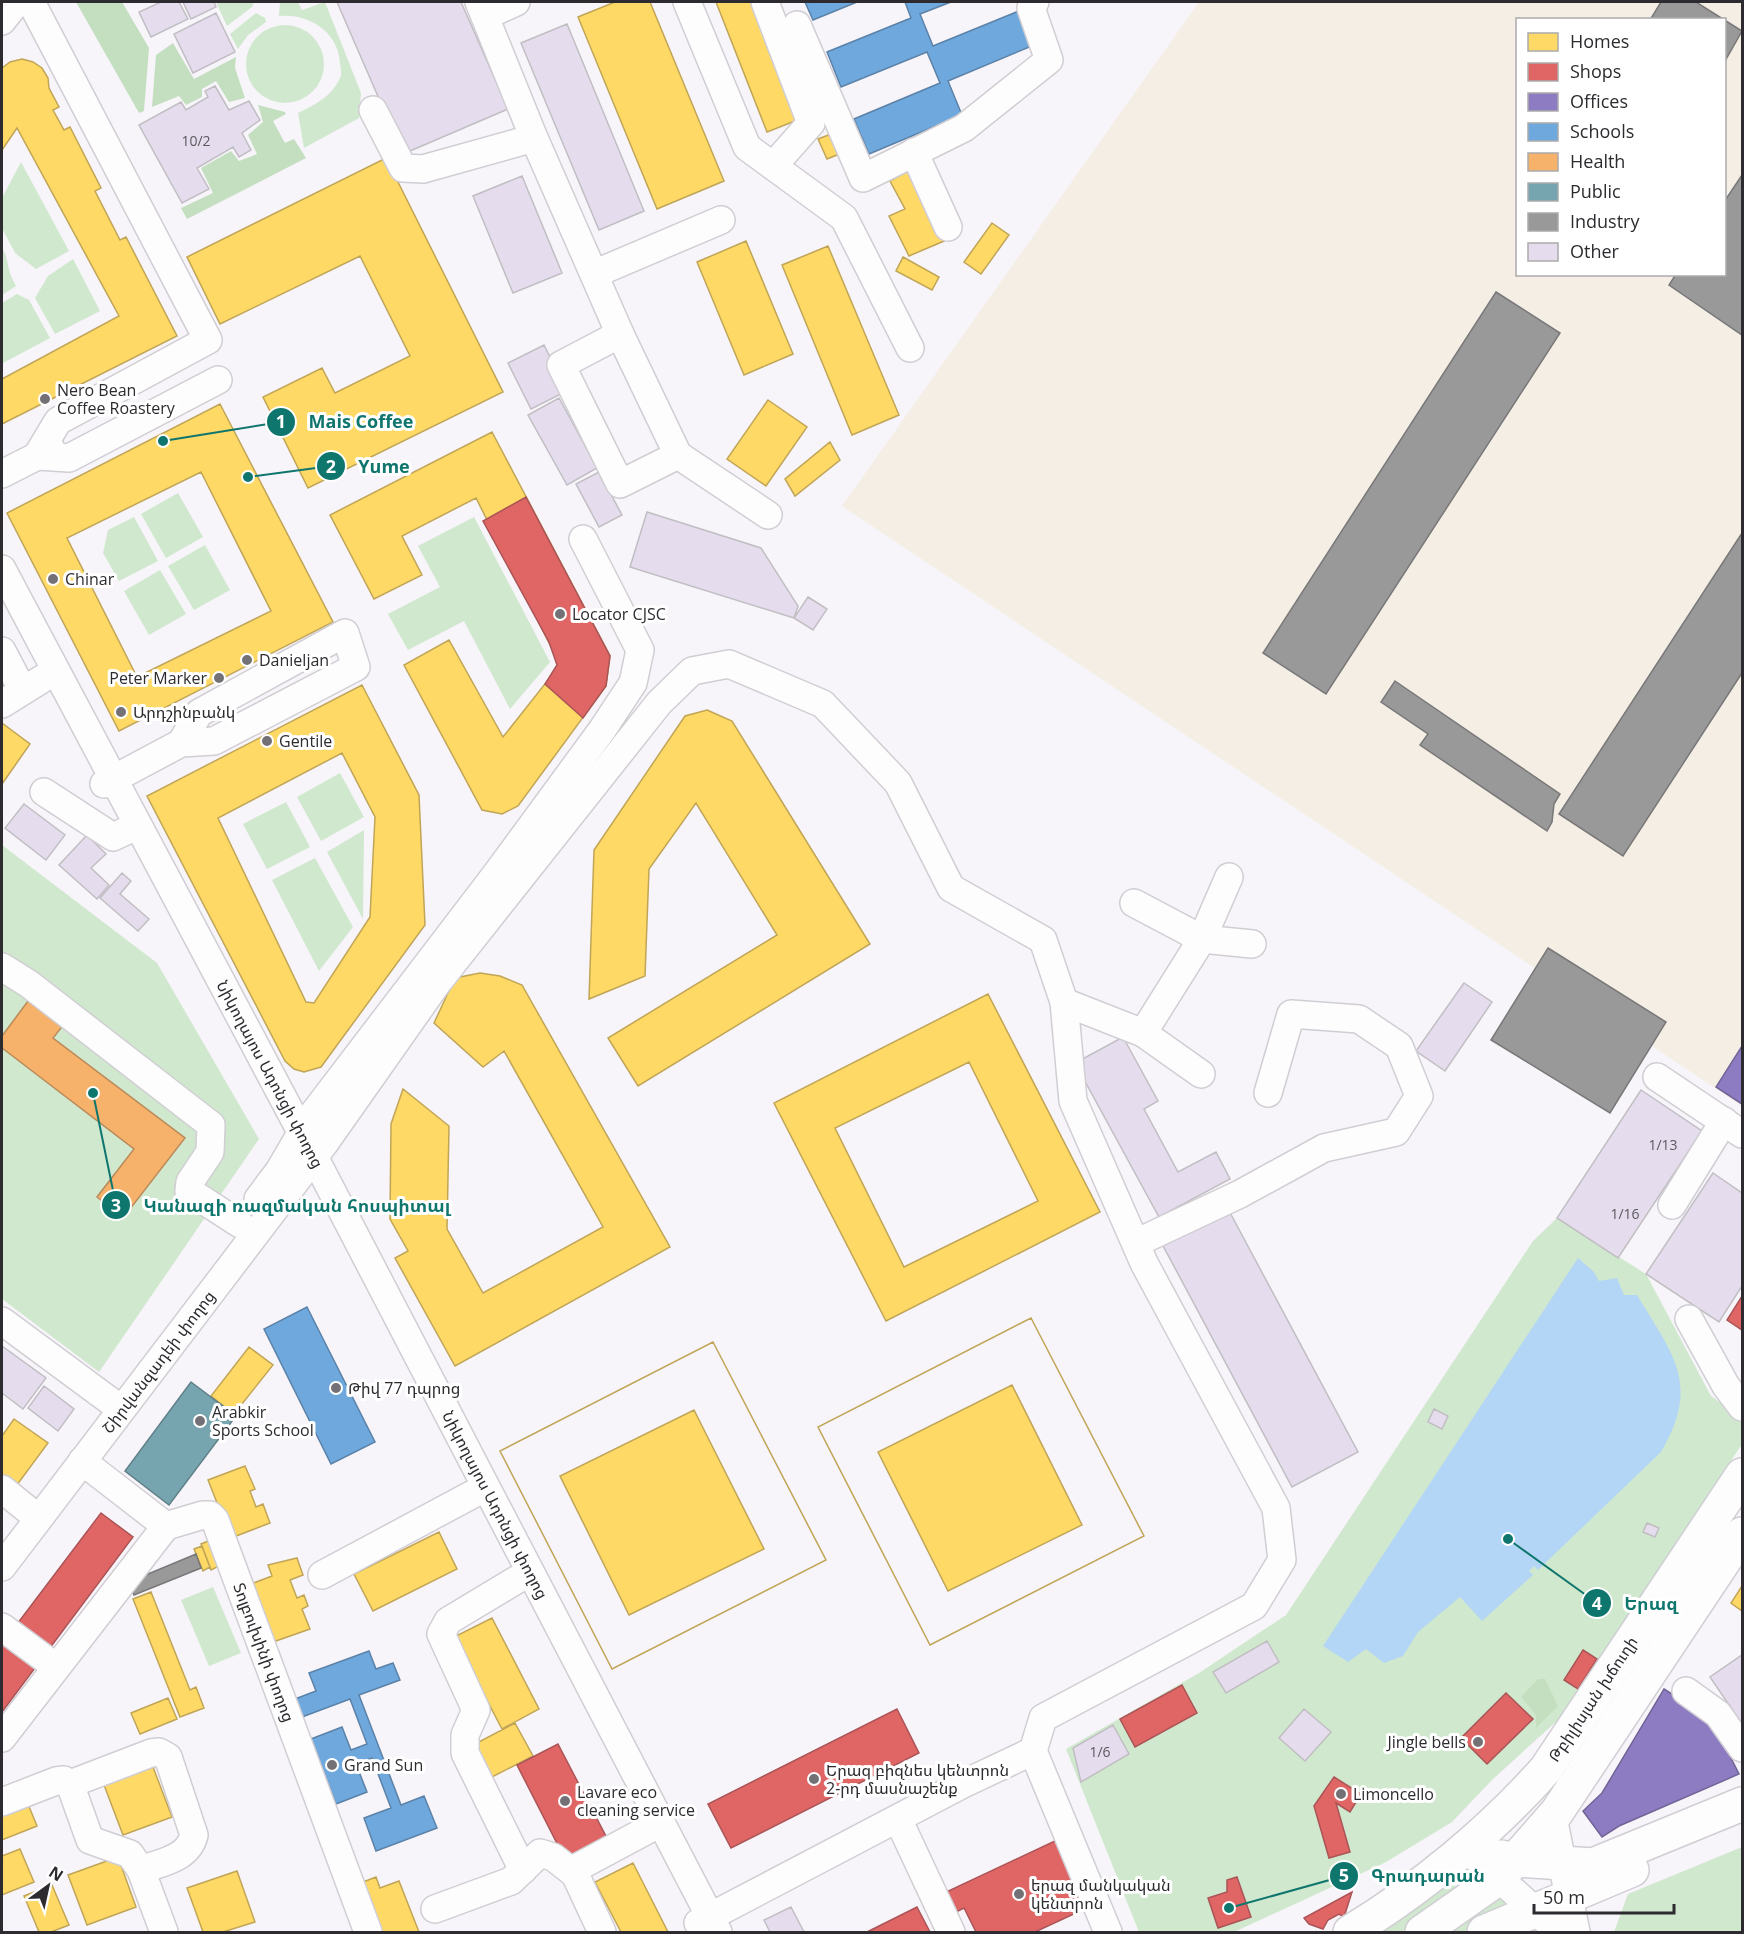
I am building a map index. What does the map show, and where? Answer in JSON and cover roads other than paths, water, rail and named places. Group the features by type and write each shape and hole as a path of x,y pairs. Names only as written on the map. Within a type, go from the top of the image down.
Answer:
{"main road":[{"name":"Թբիլիսյան խճուղի","path":"1350,1932 1389,1909 1464,1847 1529,1788 1546,1769 1743,1475"},
{"name":"Թբիլիսյան խճուղի","path":"1422,1932 1507,1869 1553,1817 1743,1534"},
{"path":"1484,1932 1535,1911 1580,1878 1743,1804"},
{"path":"1553,1817 1580,1878"},
{"path":"1464,1847 1507,1869 1580,1878 1743,1826"}],"street":[{"path":"2,21 16,2"},
{"path":"31,2 208,340 58,421 37,456"},
{"path":"516,2 482,8 534,138 620,334 678,455 768,515"},
{"path":"687,2 747,147 844,218 910,348"},
{"path":"765,2 811,123 773,166"},
{"path":"797,25 863,178 964,128 1049,60 1031,8 1035,2"},
{"path":"373,110 403,168 423,169 534,138"},
{"path":"914,152 948,227"},
{"path":"594,274 721,220"},
{"path":"620,334 561,365 620,484 678,455"},
{"path":"37,456 69,458 221,386 200,345"},
{"path":"2,474 112,417"},
{"path":"303,1150 497,873 602,730 633,683 639,650 583,539"},
{"name":"Նիկողայոս Ադոնցի փողոց","path":"2,569 50,673"},
{"name":"Նիկողայոս Ադոնցի փողոց","path":"2,591 50,673 303,1150 708,1926"},
{"path":"345,633 356,667 214,741 181,743 199,712 345,633"},
{"path":"2,651 12,697 50,673"},
{"path":"303,1150 659,703 692,671 729,664 823,704 898,783 951,888 1043,940 1064,1002 1073,1101 1136,1243 1276,1508 1282,1560 1254,1606 1043,1718 1033,1751 1108,1932"},
{"path":"108,782 249,705"},
{"name":"Նիկողայոս Ադոնցի փողոց","path":"108,782 129,830 303,1150 518,1580 649,1829 708,1926"},
{"path":"44,792 113,837 129,830"},
{"path":"1143,1033 1202,939 1229,877"},
{"path":"1134,903 1202,939 1252,944"},
{"path":"2,967 29,984 211,1125 210,1152 190,1182 189,1191 240,1224"},
{"path":"1064,1002 1143,1033 1201,1074"},
{"path":"1136,1243 1240,1194 1324,1148 1395,1132 1419,1096 1399,1046 1359,1019 1291,1014 1268,1093"},
{"path":"1658,1077 1733,1127 1672,1204"},
{"name":"Շիրվանզադեի փողոց","path":"2,1544 82,1461 115,1405 240,1224 279,1171 303,1150"},
{"name":"Շիրվանզադեի փողոց","path":"2,1567 33,1514 303,1150"},
{"path":"1689,1319 1737,1395"},
{"path":"2,1321 115,1405"},
{"path":"2,1738 166,1526 82,1461"},
{"path":"2,1489 33,1514"},
{"path":"322,1575 473,1494"},
{"name":"Տոլբուխինի փողոց","path":"166,1526 203,1515 210,1515 215,1520 368,1932"},
{"path":"518,1580 448,1621 441,1634 477,1710 465,1735 465,1753 523,1869"},
{"path":"2,1627 56,1667"},
{"path":"1686,1691 1718,1714 1743,1748"},
{"path":"708,1926 897,1819 1033,1751"},
{"path":"70,1784 151,1752 159,1752 168,1757 194,1835 192,1847 181,1856 141,1870"},
{"path":"2,1802 56,1781 64,1780 70,1784 90,1839 104,1847 130,1854 141,1870 164,1932"},
{"path":"897,1819 951,1932"},
{"path":"574,1874 578,1868 649,1829"},
{"path":"435,1909 511,1881 540,1853 547,1853 574,1874 602,1932"},
{"path":"1507,1869 1535,1911 1559,1932"},
{"path":"1576,1932 1583,1905 1580,1878"}],"water":[{"path":"1578,1258 1594,1272 1599,1281 1617,1278 1624,1295 1637,1295 1671,1353 1678,1370 1679,1407 1673,1428 1661,1452 1538,1570 1534,1566 1529,1571 1533,1575 1482,1621 1460,1597 1418,1632 1403,1656 1384,1663 1366,1649 1348,1662 1323,1646"}],"place":[{"name":"Nero Bean Coffee Roastery","path":"45,399"},
{"name":"Mais Coffee","path":"163,441"},
{"name":"Yume","path":"248,477"},
{"name":"Chinar","path":"53,579"},
{"name":"Locator CJSC","path":"560,614"},
{"name":"Danieljan","path":"247,660"},
{"name":"Peter Marker","path":"219,678"},
{"name":"Արդշինբանկ","path":"121,712"},
{"name":"Gentile","path":"267,741"},
{"name":"Կանազի ռազմական հոսպիտալ","path":"93,1093"},
{"name":"Թիվ 77 դպրոց","path":"336,1388"},
{"name":"Arabkir Sports School","path":"200,1421"},
{"name":"Երազ","path":"1508,1539"},
{"name":"Jingle bells","path":"1478,1742"},
{"name":"Grand Sun","path":"332,1765"},
{"name":"Երազ բիզնես կենտրոն 2-րդ մասնաշենք","path":"814,1779"},
{"name":"Limoncello","path":"1341,1794"},
{"name":"Lavare eco cleaning service","path":"565,1801"},
{"name":"երազ մանկական կենտրոն","path":"1019,1894"},
{"name":"Գրադարան","path":"1229,1908"}]}
